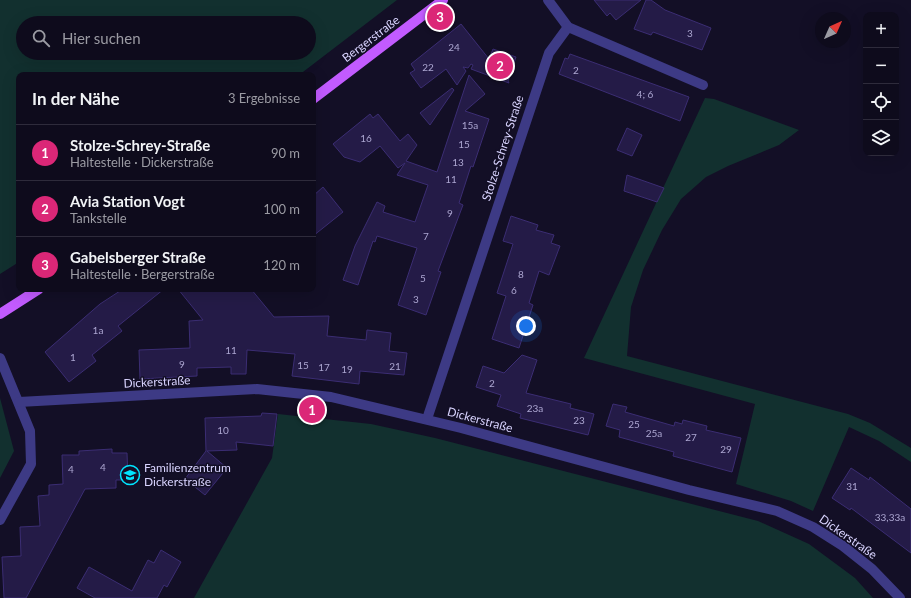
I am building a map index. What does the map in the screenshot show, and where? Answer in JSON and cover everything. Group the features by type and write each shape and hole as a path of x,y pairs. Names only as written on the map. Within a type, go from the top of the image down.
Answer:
{"main road":[{"name":"Bergerstraße","path":"316,97 443,0"},
{"path":"0,314 34,292"}],"street":[{"path":"548,0 568,27 703,85"},
{"name":"Stolze-Schrey-Straße","path":"427,419 549,52 568,27"},
{"path":"0,358 30,431 31,464 0,520"},
{"name":"Dickerstraße","path":"19,402 257,389 331,397 427,419 689,490 777,511 813,527 844,546 872,569 900,598"}],"green space":[{"path":"0,0 397,0 303,72 16,72 16,264 0,274"},
{"path":"705,98 714,99 799,130 779,145 728,166 706,177 681,199 662,230 643,270 631,307 627,356 848,414 870,423 911,448 911,462 879,441 849,427 813,511 791,501 736,484 755,404 584,358"},
{"path":"0,398 14,451 0,478"},
{"path":"278,414 371,424 435,438 758,521 809,544 855,578 873,598 194,598 272,458"}],"building":[{"path":"594,0 641,0 616,20 610,13 607,16"},
{"path":"646,0 651,0 665,10 711,28 702,50 653,32 651,35 634,29"},
{"path":"461,24 489,59 493,49 516,57 508,81 509,83 471,69 473,65 471,64 468,68 463,67 466,71 457,85 446,69 421,88 410,73 415,70 411,64"},
{"path":"570,54 689,97 680,121 559,74 565,58 568,59"},
{"path":"469,75 485,94 465,111 489,119 459,203 463,205 438,271 441,272 426,315 398,305 417,248 377,236 375,242 373,241 358,285 343,280 355,246 377,202 385,206 383,212 415,222 428,185 397,175 405,163 398,168 380,146 360,162 344,157 333,144 370,114 373,118 378,114 400,141 408,134 417,145 406,161 437,172"},
{"path":"452,88 454,90 430,125 420,113"},
{"path":"627,128 642,135 632,156 617,150"},
{"path":"627,175 664,188 657,202 624,191"},
{"path":"323,187 343,212 316,234 316,193"},
{"path":"511,216 538,225 536,230 554,235 551,243 560,246 549,275 539,271 529,303 533,305 519,348 492,339 506,296 497,293 513,244 503,241"},
{"path":"118,292 160,292 118,326 122,331 92,355 96,361 69,382 45,352 100,304"},
{"path":"180,292 253,292 274,317 329,316 327,336 366,340 367,330 391,333 389,351 407,353 404,375 360,371 359,384 292,376 295,354 247,350 246,374 231,374 231,367 197,368 197,376 140,379 139,350 190,348 189,321 203,320"},
{"path":"522,355 537,360 526,393 571,404 570,408 594,414 588,435 520,418 521,414 497,406 501,395 476,387 483,366 504,373"},
{"path":"613,404 627,407 625,412 674,426 675,422 682,424 683,420 707,426 706,430 741,438 732,472 673,456 674,452 619,437 620,430 606,426"},
{"path":"262,413 277,414 273,446 236,442 237,450 207,451 227,468 205,495 185,479 206,451 205,418 261,416"},
{"path":"112,449 112,453 127,453 128,480 116,480 116,488 85,489 26,598 4,598 2,557 21,556 20,527 40,526 38,496 49,495 49,485 63,484 62,455 79,455 79,451"},
{"path":"851,468 869,480 870,477 911,509 911,553 851,508 850,510 832,498"},
{"path":"161,550 181,562 167,587 164,585 157,598 95,598 77,588 89,567 132,591 148,560 154,563"}],"place":[{"name":"Gabelsberger Straße","path":"440,17"},
{"name":"Avia Station Vogt","path":"500,66"},
{"name":"Stolze-Schrey-Straße","path":"312,410"},
{"name":"Familienzentrum Dickerstraße","path":"130,475"}]}
